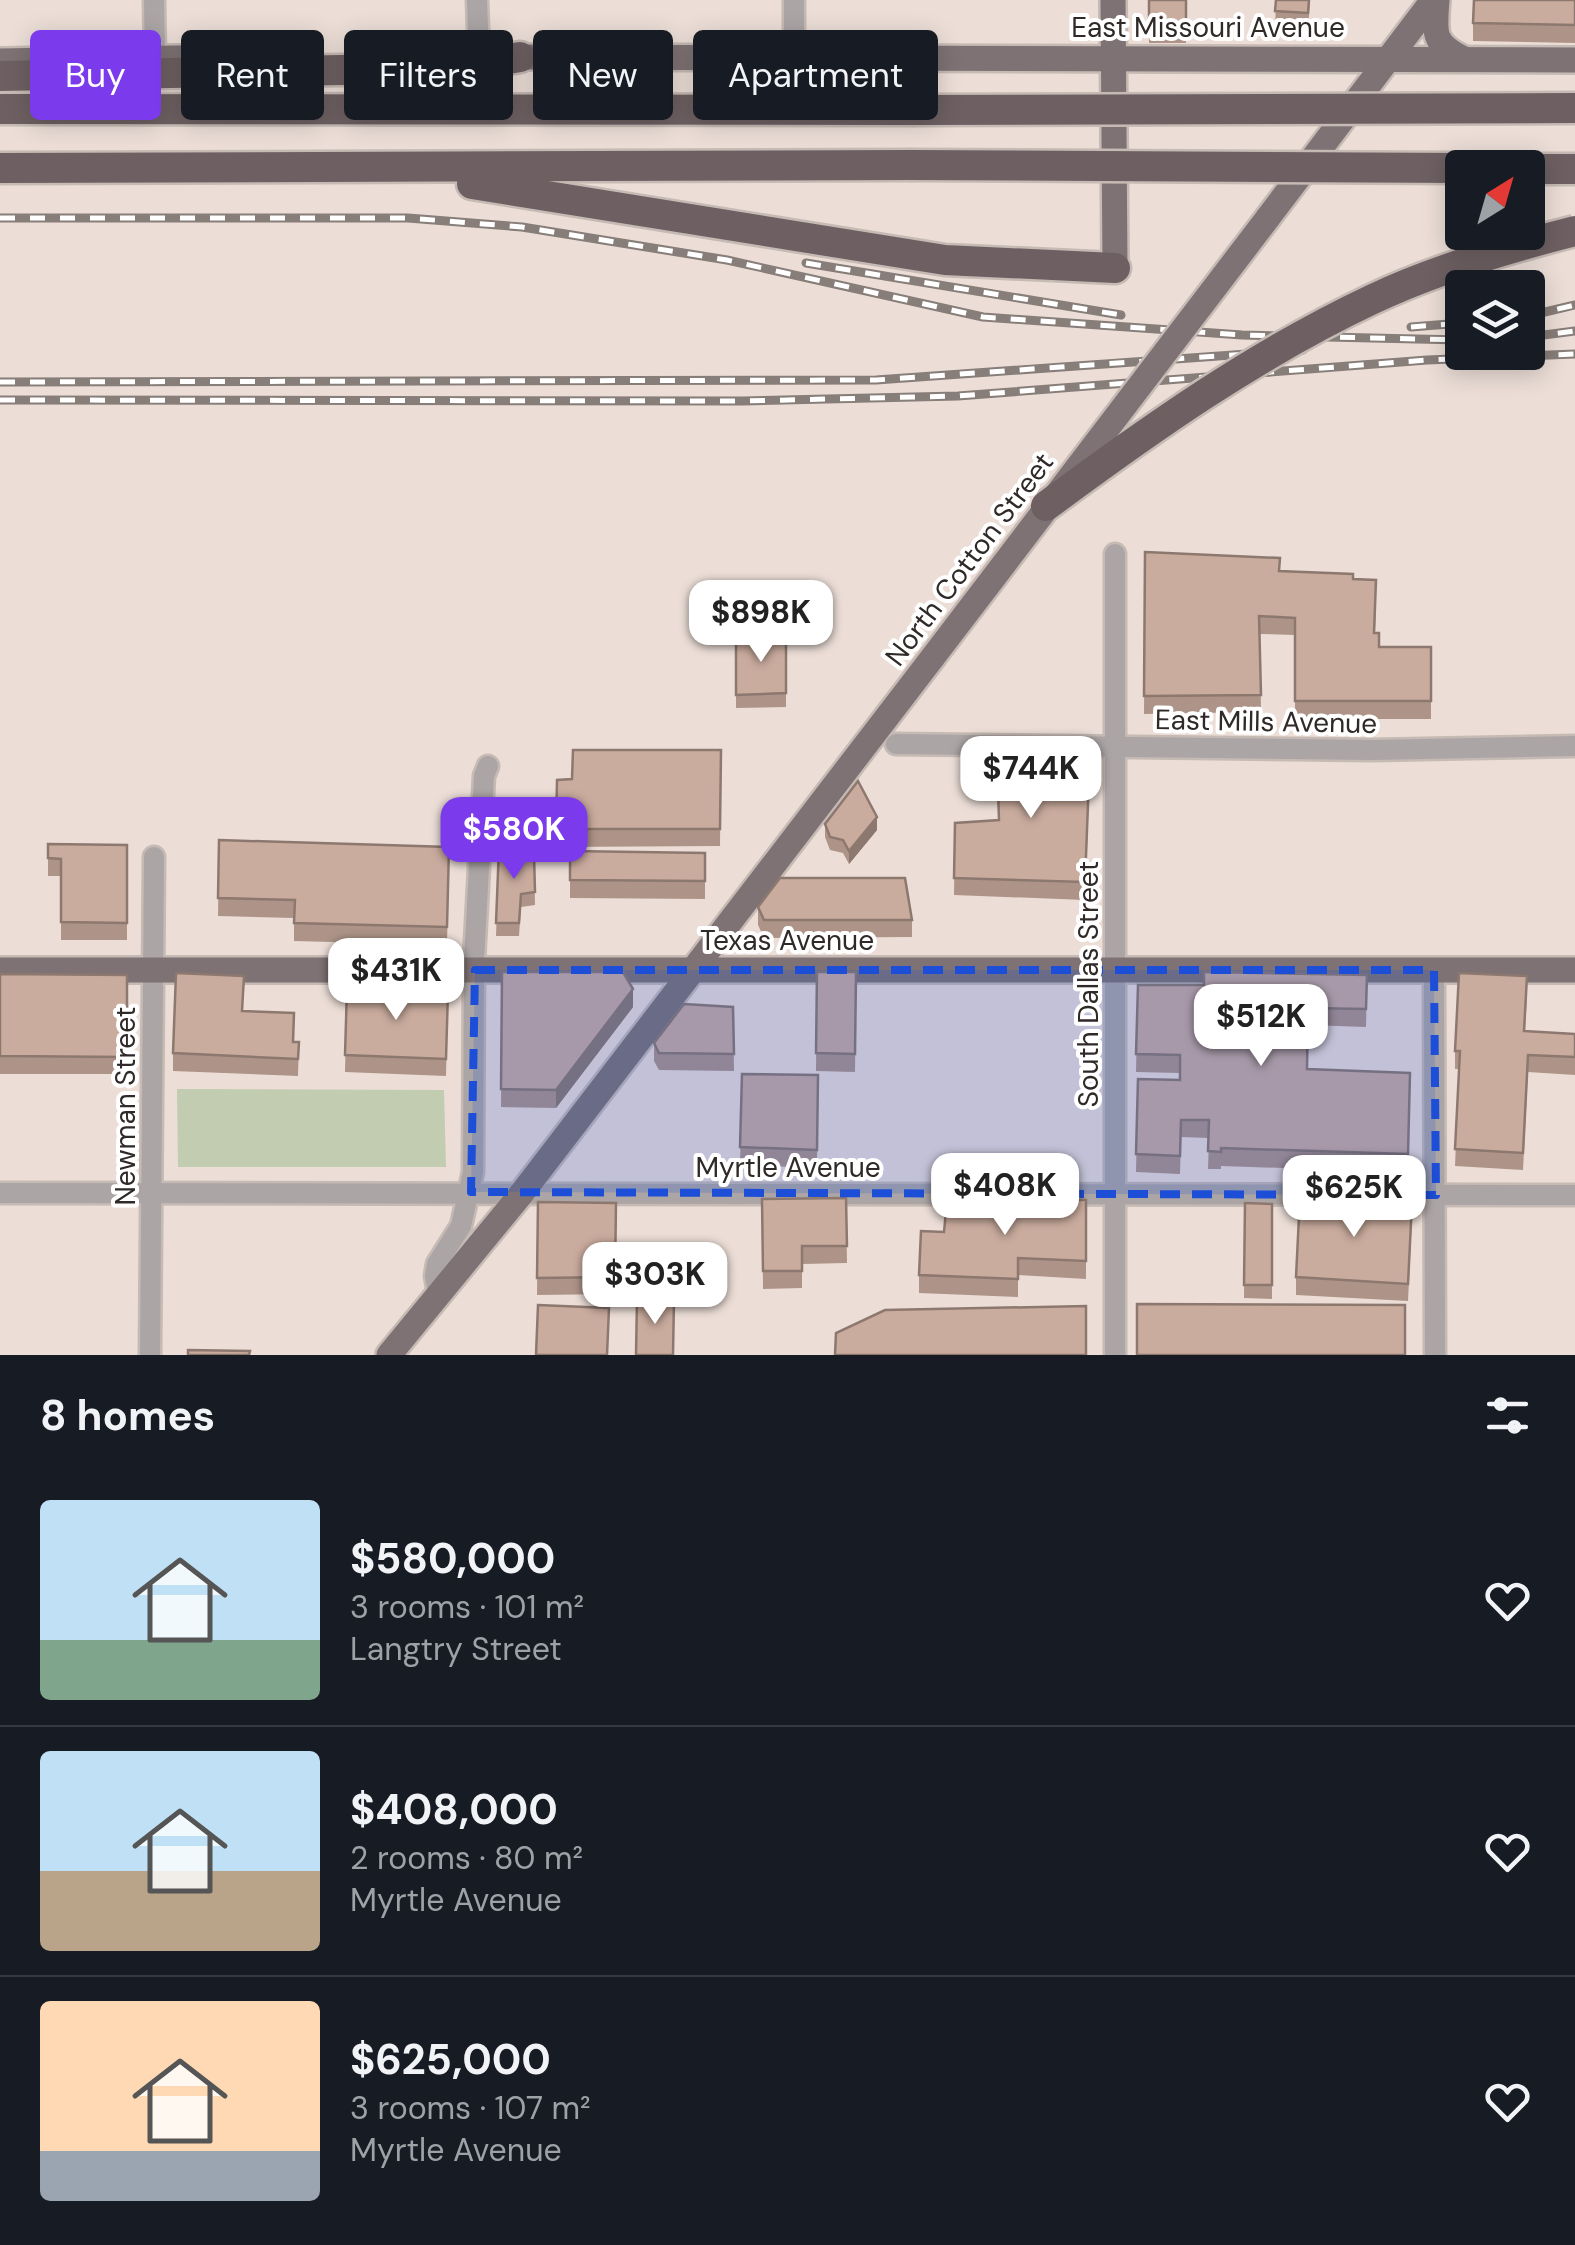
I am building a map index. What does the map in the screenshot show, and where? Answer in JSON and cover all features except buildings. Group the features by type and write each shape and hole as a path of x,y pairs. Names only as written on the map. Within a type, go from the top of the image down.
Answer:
{"highway":[{"path":"0,76 438,68 520,57"},
{"path":"0,109 1575,108"},
{"path":"0,168 1445,168"},
{"path":"365,169 522,190 945,260 1115,268"},
{"path":"1545,169 1575,169"},
{"path":"1046,506 1116,454 1274,350 1376,297 1462,265 1575,231"}],"main road":[{"path":"1113,0 1115,268"},
{"path":"1435,0 1439,42 1462,58"},
{"name":"North Cotton Street","path":"388,1355 522,1193 1435,0"},
{"name":"East Missouri Avenue","path":"513,57 693,56"},
{"name":"East Missouri Avenue","path":"161,58 344,57"},
{"name":"East Missouri Avenue","path":"938,57 1575,60"},
{"name":"East Missouri Avenue","path":"0,60 30,60"},
{"name":"Texas Avenue","path":"0,970 1575,970"}],"street":[{"path":"154,0 154,30"},
{"path":"477,0 478,30"},
{"path":"794,0 794,30"},
{"name":"South Dallas Street","path":"1115,1355 1116,554"},
{"name":"East Mills Avenue","path":"896,744 1372,750 1575,746"},
{"name":"North Cotton Street","path":"438,1292 437,1264 458,1233 471,1192 477,864 488,766"},
{"name":"Newman Street","path":"150,1355 154,858"},
{"path":"1434,970 1435,1355"},
{"name":"Myrtle Avenue","path":"0,1193 1575,1195"}],"highlighted area":[{"path":"475,970 1434,970 1436,1195 471,1192"}],"green space":[{"path":"177,1089 444,1090 446,1167 178,1167"}],"railway":[{"path":"0,218 408,218 522,227 727,260 983,317 1242,335 1445,340"},
{"path":"806,263 1121,315"},
{"path":"1545,312 1575,305"},
{"path":"1411,327 1445,324"},
{"path":"1545,335 1575,331"},
{"path":"0,382 876,380 1303,350"},
{"path":"0,400 743,401 958,396 1427,360 1575,354"}]}
